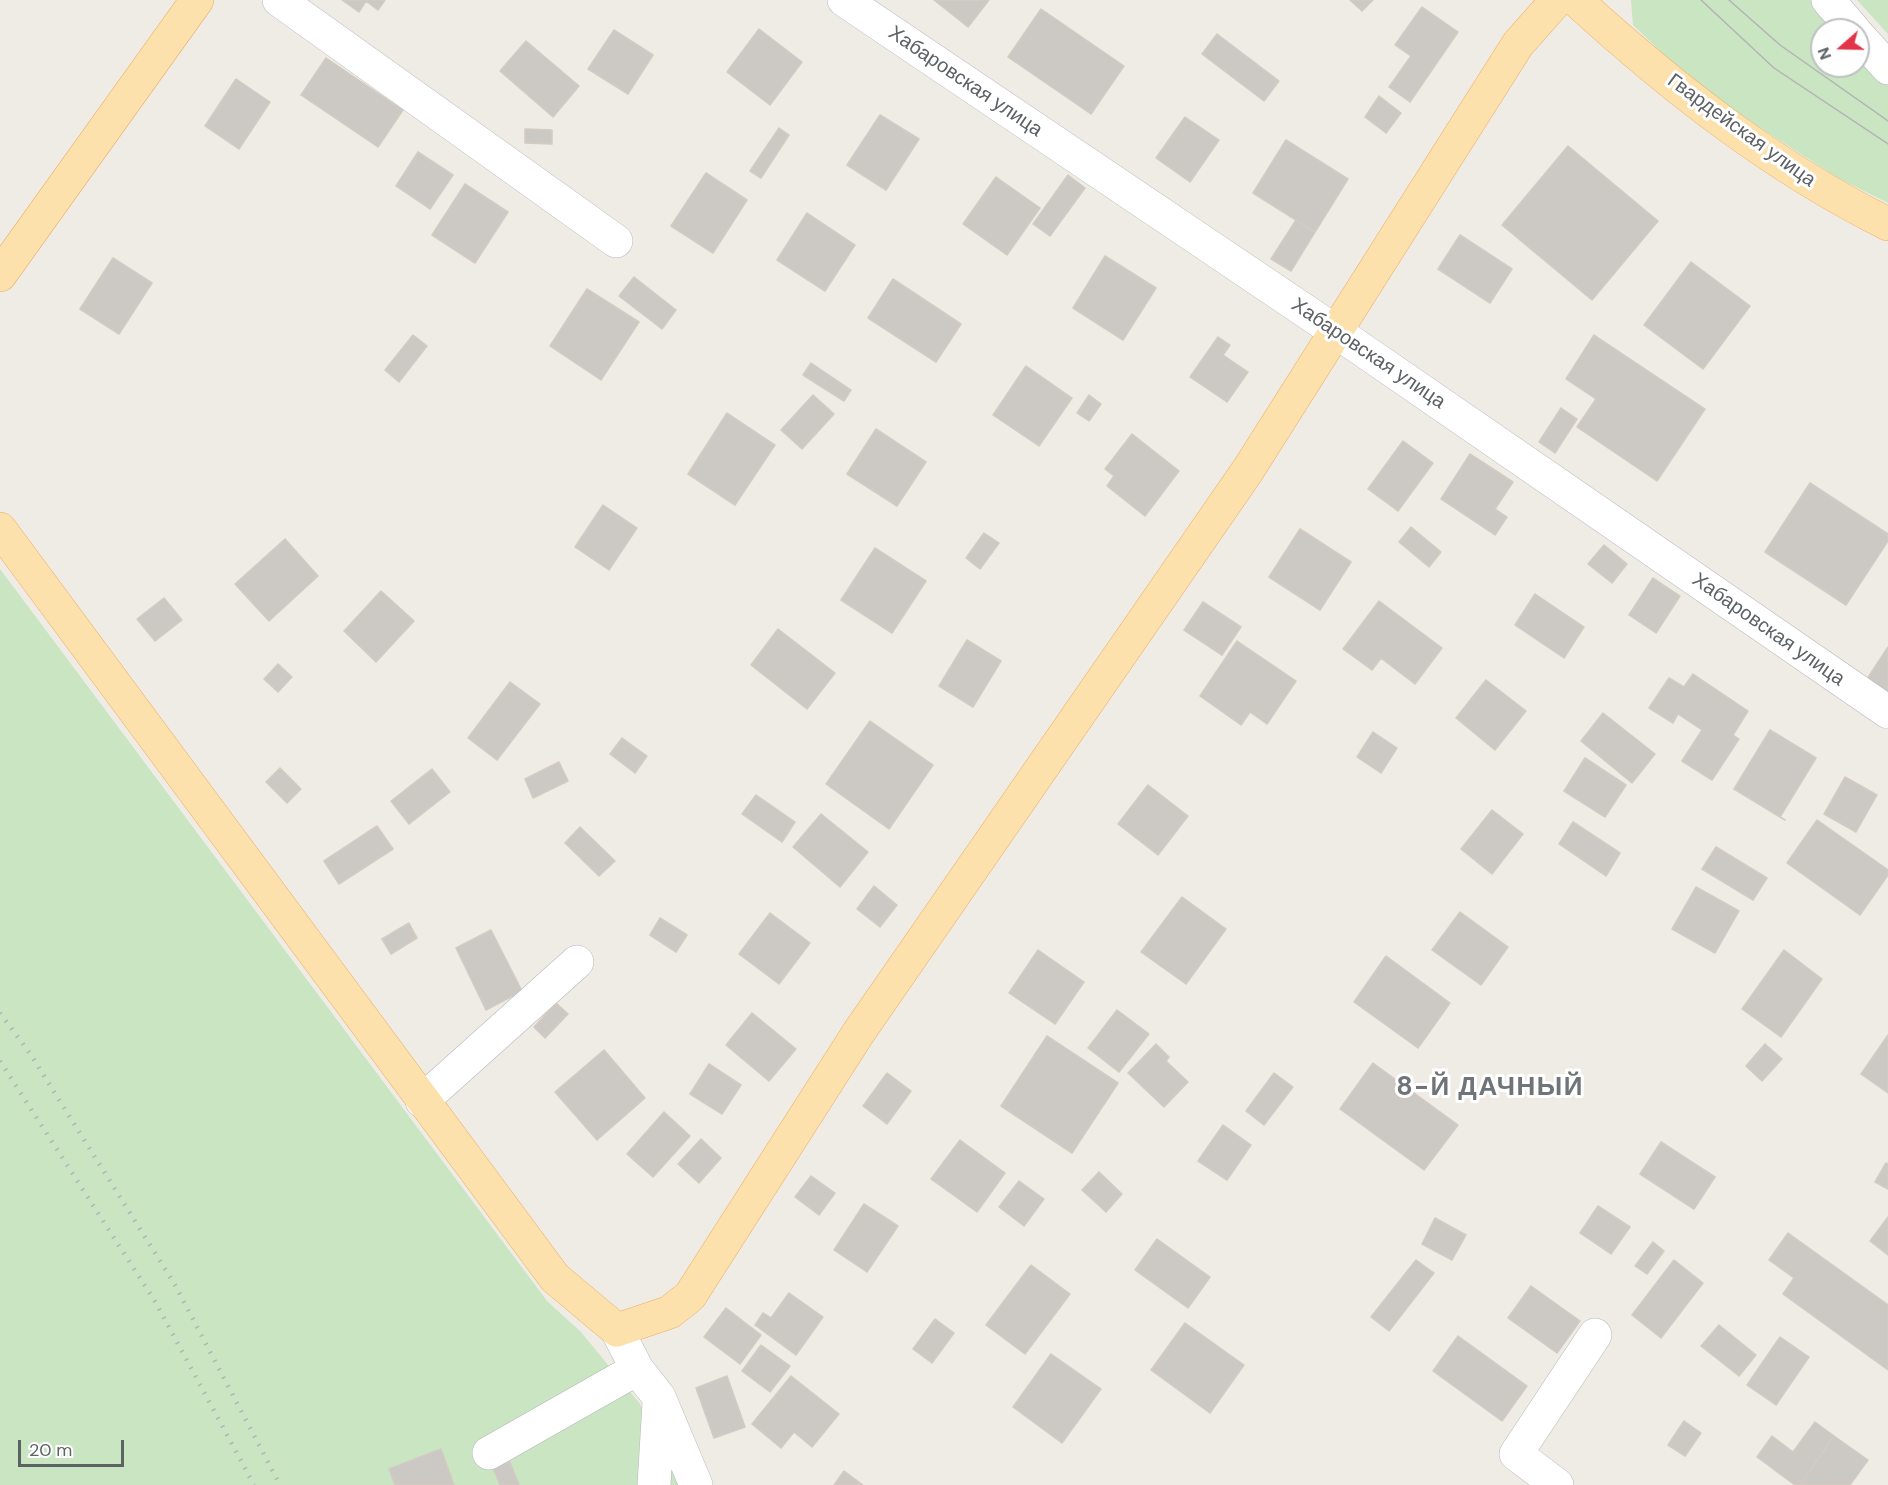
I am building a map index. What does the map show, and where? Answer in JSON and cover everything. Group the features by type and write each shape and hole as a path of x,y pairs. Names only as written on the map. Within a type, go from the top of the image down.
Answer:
{"main road":[{"path":"0,275 197,0"},
{"path":"0,529 555,1278 617,1330 670,1312 690,1296 859,1032 968,871 1044,768 1222,507 1518,45 1579,3"},
{"name":"Гвардейская улица","path":"1579,3 1688,97 1830,195 1888,224"}],"street":[{"path":"279,0 616,241"},
{"name":"Хабаровская улица","path":"844,0 1335,331 1888,712"},
{"path":"1828,0 1844,18"},
{"path":"1870,48 1888,68"},
{"path":"422,1101 577,962"},
{"path":"617,1330 637,1369 659,1397 696,1485"},
{"path":"1557,1485 1516,1454 1595,1335"},
{"path":"489,1453 637,1369"},
{"path":"654,1485 659,1397"}],"green space":[{"path":"1631,0 1813,0 1830,18 1810,18 1810,78 1870,78 1870,58 1888,73 1888,203 1838,178 1700,89 1633,25"},
{"path":"1857,0 1888,0 1888,34"},
{"path":"0,569 547,1301 581,1332 640,1404 679,1485 0,1485"}],"building":[{"path":"342,0 385,0 378,10 366,1 359,12"},
{"path":"934,0 989,0 968,27"},
{"path":"1350,0 1373,0 1362,11"},
{"path":"1422,7 1458,32 1410,102 1389,87 1411,56 1395,45"},
{"path":"1041,9 1124,66 1091,114 1008,57"},
{"path":"759,29 802,62 770,105 727,72"},
{"path":"614,30 653,55 628,94 588,69"},
{"path":"1217,34 1279,81 1264,101 1202,54"},
{"path":"526,41 579,86 553,117 500,71"},
{"path":"326,58 403,110 378,147 301,95"},
{"path":"236,79 270,102 239,149 205,126"},
{"path":"1379,96 1401,113 1386,133 1365,117"},
{"path":"880,115 919,139 886,190 847,165"},
{"path":"1185,117 1219,140 1190,182 1156,158"},
{"path":"779,128 789,135 761,178 750,171"},
{"path":"525,129 552,130 552,144 525,143"},
{"path":"1286,140 1348,179 1315,232 1253,193"},
{"path":"1568,146 1658,221 1592,300 1502,225"},
{"path":"418,152 453,175 430,209 396,186"},
{"path":"706,173 747,200 713,253 671,226"},
{"path":"1068,175 1085,188 1050,236 1033,224"},
{"path":"996,177 1040,208 1007,255 963,224"},
{"path":"465,184 508,212 475,263 432,235"},
{"path":"807,213 855,245 825,291 777,260"},
{"path":"1296,220 1315,232 1291,271 1271,259"},
{"path":"1460,235 1512,269 1490,303 1438,269"},
{"path":"1105,256 1156,288 1123,340 1073,308"},
{"path":"113,258 152,283 119,334 80,309"},
{"path":"1691,262 1750,306 1703,369 1644,325"},
{"path":"634,277 676,310 662,329 619,296"},
{"path":"893,279 961,324 936,362 868,318"},
{"path":"587,289 639,322 601,380 550,346"},
{"path":"413,335 427,346 399,382 385,370"},
{"path":"1594,335 1705,409 1657,481 1577,427 1596,399 1566,379"},
{"path":"1218,337 1230,345 1223,355 1248,372 1227,402 1190,377"},
{"path":"811,363 851,390 844,401 803,375"},
{"path":"1026,366 1072,398 1039,446 993,415"},
{"path":"813,395 834,414 802,449 781,430"},
{"path":"1089,395 1101,404 1089,421 1077,413"},
{"path":"1561,408 1577,419 1555,453 1539,442"},
{"path":"727,413 775,445 735,505 688,474"},
{"path":"876,429 926,462 897,506 847,474"},
{"path":"1132,434 1179,471 1145,516 1107,486 1114,476 1105,469"},
{"path":"1403,441 1433,463 1398,511 1368,489"},
{"path":"1470,454 1513,482 1495,509 1507,517 1495,535 1441,499"},
{"path":"1810,483 1888,534 1888,541 1846,605 1765,552"},
{"path":"603,505 637,528 609,570 575,547"},
{"path":"1411,527 1441,552 1429,567 1399,542"},
{"path":"1300,529 1351,562 1320,610 1269,577"},
{"path":"984,533 999,543 980,569 966,558"},
{"path":"285,539 318,576 269,621 235,584"},
{"path":"1604,545 1627,564 1612,583 1588,564"},
{"path":"875,548 926,581 892,633 841,600"},
{"path":"1653,578 1680,596 1656,633 1629,615"},
{"path":"381,591 414,621 376,662 344,631"},
{"path":"1535,594 1584,627 1564,658 1515,625"},
{"path":"164,598 182,620 155,641 137,619"},
{"path":"1379,601 1442,648 1415,684 1381,658 1372,670 1343,649"},
{"path":"1203,602 1241,627 1222,655 1184,630"},
{"path":"778,629 835,673 807,709 751,665"},
{"path":"967,640 1001,661 973,707 939,686"},
{"path":"1237,641 1296,681 1267,724 1250,712 1241,725 1200,696"},
{"path":"1888,647 1888,692 1867,679"},
{"path":"278,664 292,677 278,692 264,679"},
{"path":"1693,674 1748,711 1733,735 1739,739 1712,780 1682,761 1702,730 1678,714 1673,723 1649,708 1669,678 1684,687"},
{"path":"1486,680 1526,711 1495,750 1456,718"},
{"path":"510,682 540,704 497,760 468,738"},
{"path":"1603,713 1655,754 1632,783 1581,741"},
{"path":"870,721 933,765 889,829 826,784"},
{"path":"1770,730 1816,758 1780,817 1734,789"},
{"path":"1373,732 1397,748 1381,773 1357,757"},
{"path":"622,738 647,756 635,773 610,754"},
{"path":"1585,758 1626,785 1605,817 1564,791"},
{"path":"559,762 568,781 533,798 525,779"},
{"path":"280,768 301,789 287,803 266,782"},
{"path":"432,769 450,792 409,824 391,801"},
{"path":"1845,777 1877,795 1856,832 1824,814"},
{"path":"1148,785 1188,816 1158,855 1118,824"},
{"path":"756,795 795,822 782,842 742,814"},
{"path":"1492,810 1523,834 1492,874 1461,849"},
{"path":"821,814 868,852 840,887 793,847"},
{"path":"1817,820 1888,870 1888,875 1860,915 1787,863"},
{"path":"1573,822 1620,853 1606,876 1559,844"},
{"path":"377,826 393,849 339,884 324,861"},
{"path":"580,827 615,861 599,876 565,843"},
{"path":"1716,847 1767,878 1753,900 1702,869"},
{"path":"874,886 897,905 880,927 857,909"},
{"path":"1696,887 1739,911 1715,953 1672,929"},
{"path":"1182,897 1226,929 1186,984 1141,952"},
{"path":"1460,912 1508,947 1481,985 1432,950"},
{"path":"770,913 810,943 779,984 739,954"},
{"path":"660,918 687,935 676,952 650,935"},
{"path":"409,923 417,938 391,954 382,939"},
{"path":"491,930 522,991 486,1010 456,948"},
{"path":"1038,950 1084,982 1055,1024 1009,993"},
{"path":"1784,950 1822,979 1781,1037 1742,1009"},
{"path":"1386,956 1450,1003 1418,1048 1354,1002"},
{"path":"556,1003 568,1014 545,1038 534,1027"},
{"path":"1117,1010 1149,1034 1119,1072 1088,1048"},
{"path":"752,1013 796,1049 769,1081 726,1045"},
{"path":"1888,1035 1888,1093 1861,1074"},
{"path":"1047,1036 1118,1083 1072,1153 1001,1106"},
{"path":"1156,1044 1169,1057 1166,1061 1188,1082 1164,1107 1128,1073"},
{"path":"1765,1044 1782,1059 1762,1081 1746,1066"},
{"path":"604,1050 645,1098 597,1140 555,1092"},
{"path":"1373,1063 1458,1125 1424,1170 1340,1109"},
{"path":"709,1064 741,1085 722,1114 690,1094"},
{"path":"887,1073 911,1091 887,1124 863,1106"},
{"path":"1274,1073 1293,1087 1264,1125 1246,1111"},
{"path":"664,1112 690,1136 653,1177 627,1154"},
{"path":"1223,1125 1251,1145 1227,1180 1198,1161"},
{"path":"701,1139 721,1158 699,1183 678,1164"},
{"path":"960,1140 1005,1173 977,1212 931,1179"},
{"path":"1661,1142 1715,1177 1694,1209 1640,1174"},
{"path":"1886,1163 1888,1164 1888,1189 1875,1182"},
{"path":"1099,1172 1122,1194 1106,1212 1082,1190"},
{"path":"811,1176 835,1193 819,1215 795,1197"},
{"path":"1019,1181 1044,1199 1024,1226 999,1207"},
{"path":"864,1204 898,1226 867,1272 834,1250"},
{"path":"1598,1206 1630,1227 1611,1254 1580,1233"},
{"path":"1888,1217 1888,1255 1870,1241"},
{"path":"1435,1218 1466,1235 1452,1260 1422,1244"},
{"path":"1788,1233 1888,1305 1888,1370 1783,1294 1794,1278 1769,1260"},
{"path":"1157,1239 1210,1277 1188,1308 1135,1270"},
{"path":"1653,1242 1664,1251 1647,1274 1635,1266"},
{"path":"1416,1260 1434,1273 1389,1331 1371,1317"},
{"path":"1674,1260 1703,1283 1661,1338 1632,1315"},
{"path":"1031,1265 1070,1294 1025,1354 986,1325"},
{"path":"1531,1286 1580,1321 1557,1353 1508,1318"},
{"path":"789,1293 823,1317 796,1355 755,1325 763,1313 771,1318"},
{"path":"726,1308 761,1335 740,1364 704,1337"},
{"path":"935,1319 954,1333 932,1363 913,1349"},
{"path":"1185,1323 1244,1365 1210,1413 1151,1370"},
{"path":"1719,1325 1756,1355 1739,1376 1701,1346"},
{"path":"1458,1336 1527,1386 1502,1421 1433,1371"},
{"path":"1780,1337 1809,1357 1776,1405 1747,1385"},
{"path":"761,1345 790,1366 770,1392 742,1371"},
{"path":"1051,1354 1101,1389 1062,1443 1013,1407"},
{"path":"727,1376 745,1427 714,1438 696,1388"},
{"path":"791,1376 839,1414 812,1447 794,1432 781,1448 752,1424"},
{"path":"1684,1421 1701,1433 1685,1456 1668,1445"},
{"path":"1815,1422 1834,1436 1800,1485 1795,1485 1757,1457 1772,1436 1793,1452"},
{"path":"1834,1436 1868,1460 1850,1485 1800,1485"},
{"path":"441,1449 454,1485 395,1485 389,1469"},
{"path":"510,1462 519,1485 500,1485 493,1468"},
{"path":"844,1471 863,1485 834,1485"}],"tram line":[{"path":"1701,0 1774,68 1888,144"},
{"path":"1729,0 1780,45 1888,121"}],"railway":[{"path":"0,1013 31,1055 175,1285 280,1485"},
{"path":"0,1061 156,1303 254,1485"}],"district":[{"name":"8-Й ДАЧНЫЙ","path":"1490,1088"}]}
